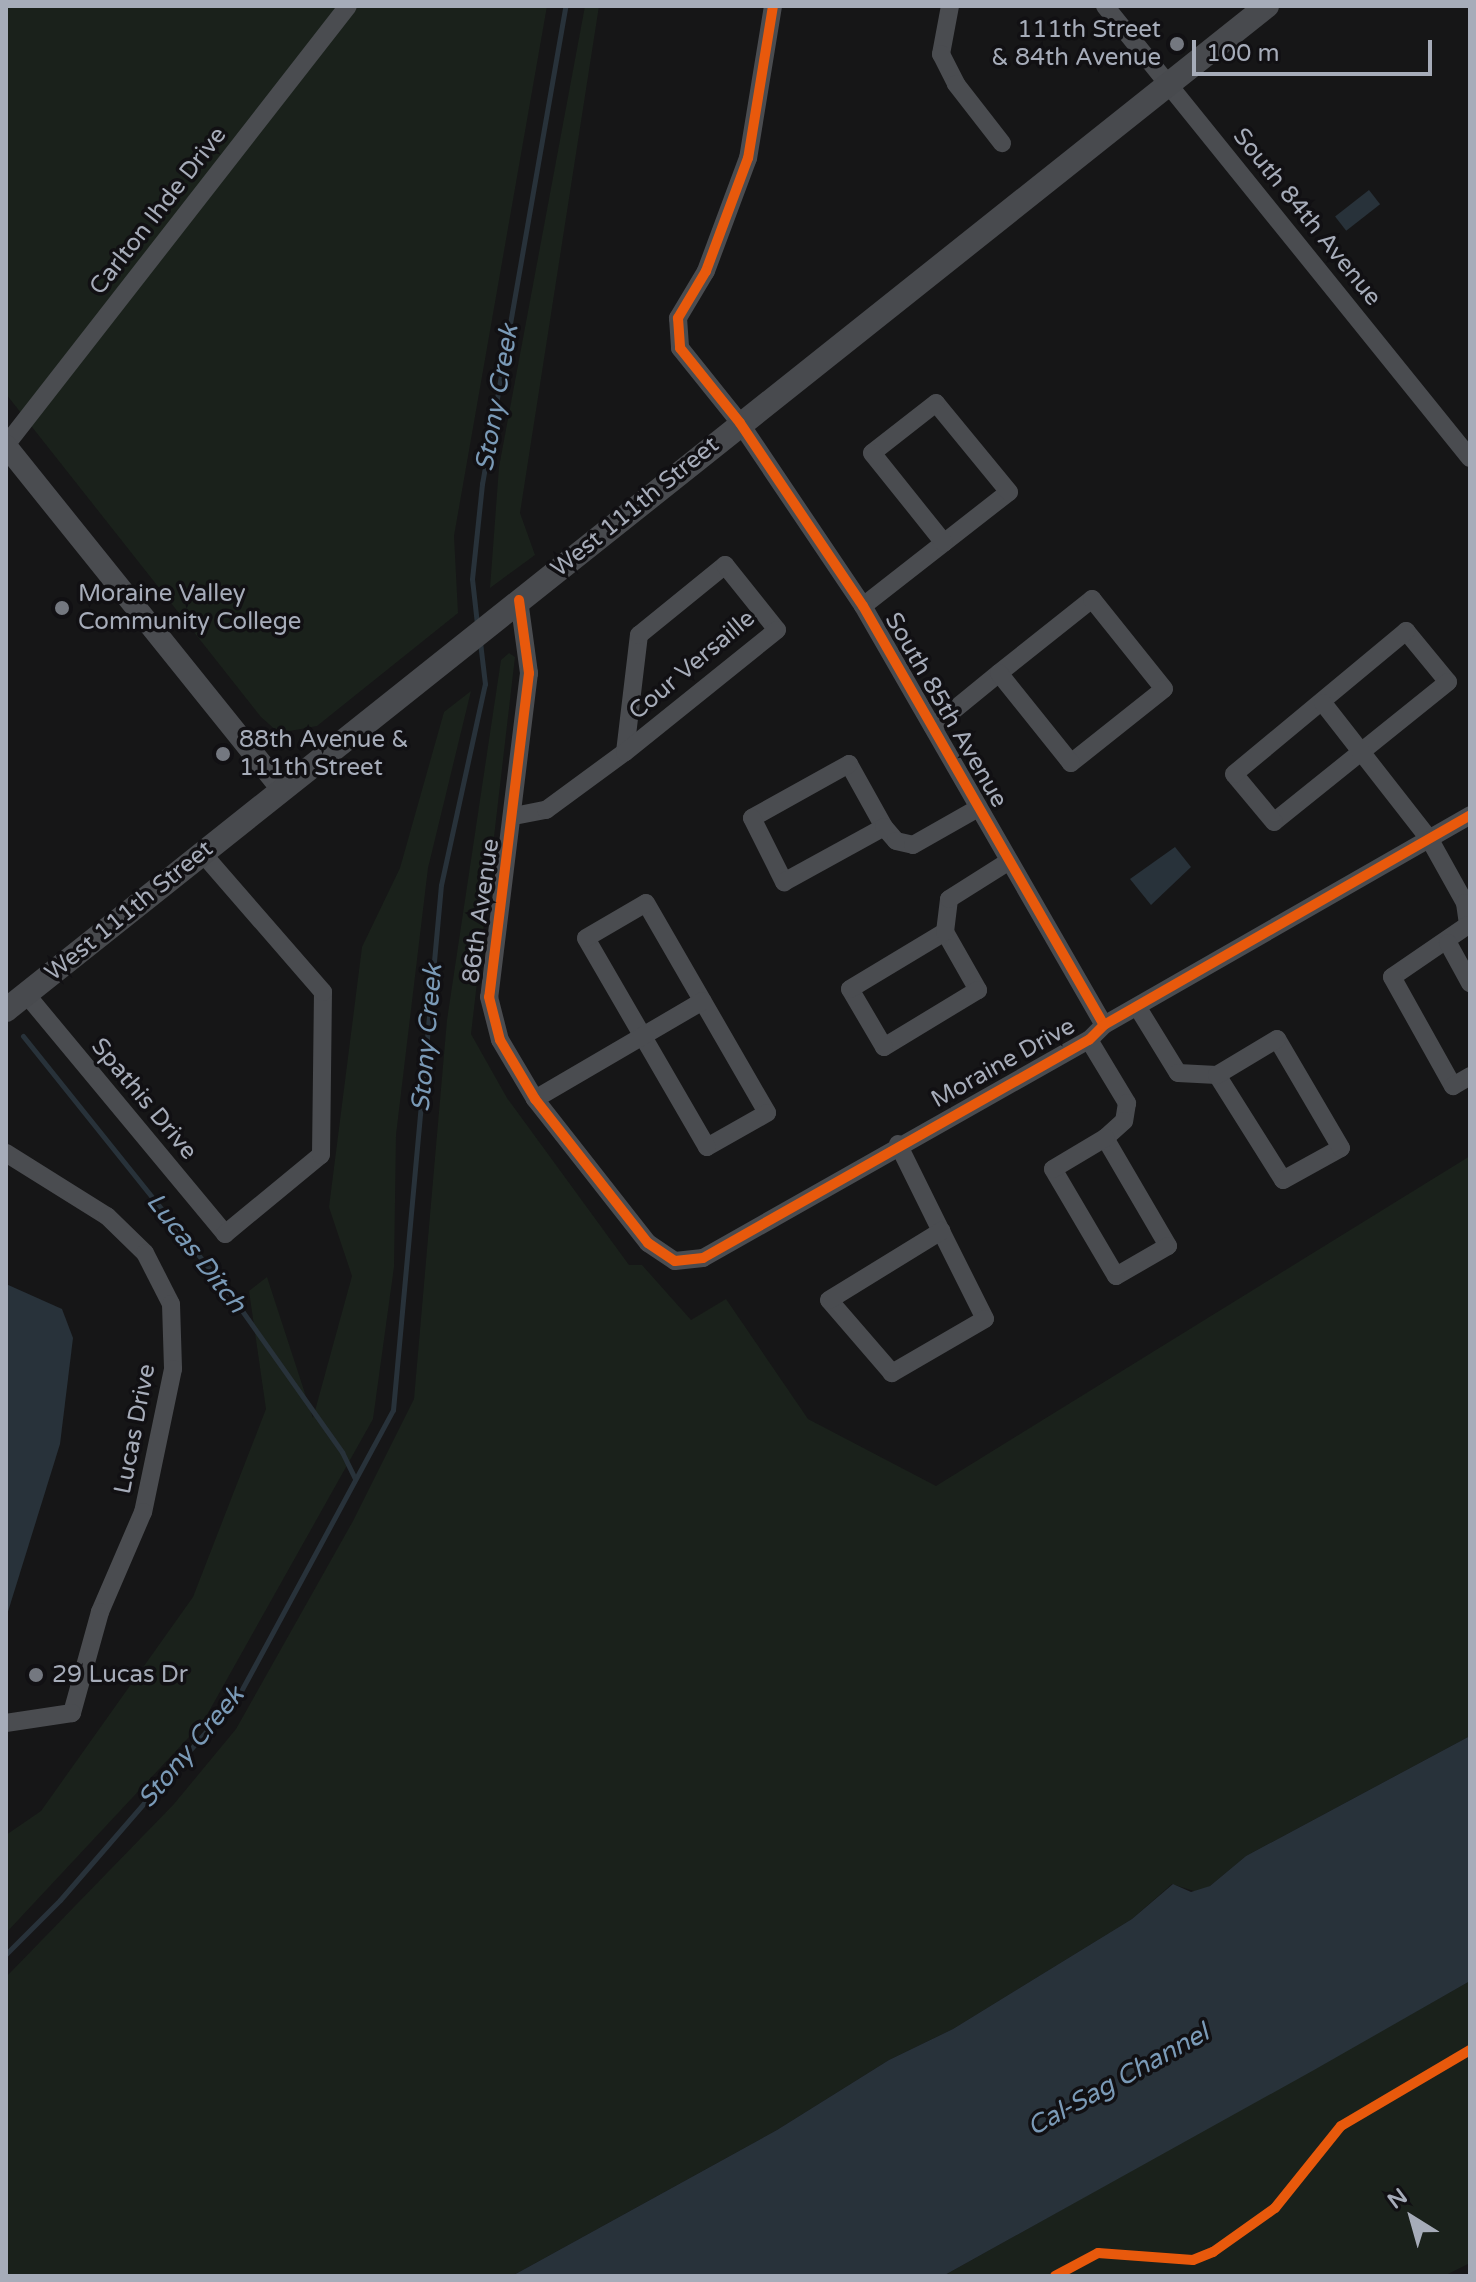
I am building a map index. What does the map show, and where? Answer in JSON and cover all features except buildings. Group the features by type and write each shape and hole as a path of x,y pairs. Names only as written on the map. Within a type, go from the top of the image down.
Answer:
{"main road":[{"name":"West 111th Street","path":"6,1010 463,643 1267,6"}],"street":[{"name":"Carlton Ihde Drive","path":"6,445 348,6"},
{"name":"South 85th Avenue","path":"773,6 748,158 706,271 678,318 680,348 740,423 863,606 1104,1025"},
{"path":"950,6 941,54 956,84 1002,143"},
{"name":"South 84th Avenue","path":"1105,6 1470,458"},
{"path":"863,606 944,543 1009,492 936,403 872,453 944,543"},
{"path":"6,445 282,789"},
{"name":"Cour Versaille","path":"514,816 546,810 625,752 777,630 725,565 639,635 625,752"},
{"path":"933,727 999,673 1092,599 1164,689 1071,763 999,673"},
{"name":"86th Avenue","path":"519,600 529,673 514,816 489,997 500,1040 535,1099 648,1243 675,1261"},
{"path":"1406,631 1448,682 1274,822 1234,774 1323,703 1406,631"},
{"path":"1323,703 1430,840 1465,903 1468,925 1448,943 1392,977 1453,1086 1470,1076"},
{"path":"884,827 784,882 752,818 849,764 884,827 896,841 913,845 978,808"},
{"name":"Moraine Drive","path":"675,1261 703,1258 898,1144 1089,1040 1104,1025 1470,815"},
{"name":"Spathis Drive","path":"26,994 225,1234 321,1155 323,992 202,853"},
{"path":"945,932 850,989 884,1047 978,990 945,932 949,899 1009,861"},
{"path":"646,903 767,1113 707,1147 643,1036 586,938 646,903"},
{"path":"1448,943 1470,983"},
{"path":"535,1099 703,1001"},
{"path":"1138,1008 1178,1073 1217,1075 1277,1039 1341,1148 1283,1180 1217,1075"},
{"path":"1089,1040 1127,1103 1124,1121 1105,1138 1053,1169 1116,1276 1168,1246 1105,1138"},
{"path":"898,1144 985,1319 892,1373 829,1300 941,1231"},
{"name":"Lucas Drive","path":"6,1153 107,1216 145,1253 171,1304 173,1369 143,1512 100,1612 72,1713 6,1723"}],"shaded area":[{"path":"6,6 547,6 454,536 458,613 317,726 279,733 261,717 6,394"},
{"path":"585,6 599,6 520,513 535,555 490,588 499,467"},
{"path":"509,653 515,657 471,1034 507,1098 629,1265 642,1265 691,1320 726,1299 808,1419 936,1486 1470,1156 1470,1736 1246,1856 1210,1886 1197,1892 1172,1884 1132,1919 953,2029 889,2060 777,2130 512,2276 6,2276 6,1977 174,1804 236,1729 353,1521 414,1399 447,1020 501,660"},
{"path":"471,691 428,868 396,1135 394,1267 373,1419 203,1722 6,1933 6,1835 41,1811 193,1597 266,1409 249,1291 267,1277 313,1418 352,1276 329,1207 362,947 400,868 444,712"},
{"path":"1470,1981 1470,2263 1444,2276 943,2276"}],"water":[{"path":"1369,190 1380,204 1346,231 1335,216"},
{"path":"1175,847 1191,867 1151,905 1130,879"},
{"path":"6,1284 62,1309 73,1338 60,1444 6,1618"},
{"name":"Cal-Sag Channel","path":"1470,1736 1470,1981 1314,2070 943,2276 512,2276 777,2130 889,2060 953,2029 1132,1919 1173,1884 1191,1892 1210,1886 1246,1856"}],"waterway":[{"name":"Stony Creek","path":"477,624 472,579 482,484 565,6"},
{"name":"Stony Creek","path":"6,1954 60,1900 241,1691 393,1410 441,885 485,684 480,642"},
{"name":"Lucas Ditch","path":"23,1036 233,1298 342,1452 355,1479"}],"cycle path":[{"path":"773,6 748,158 706,271 678,318 680,348 740,423 863,606 1104,1025"},
{"path":"519,600 529,673 489,997 500,1040 535,1099 648,1243 675,1261 703,1258 1089,1040 1104,1025 1470,815"},
{"path":"1055,2276 1098,2253 1193,2260 1213,2252 1275,2208 1341,2126 1470,2050"}],"place":[{"name":"111th Street & 84th Avenue","path":"1177,44"},
{"name":"Moraine Valley Community College","path":"62,608"},
{"name":"88th Avenue & 111th Street","path":"223,754"},
{"name":"29 Lucas Dr","path":"36,1675"}]}
